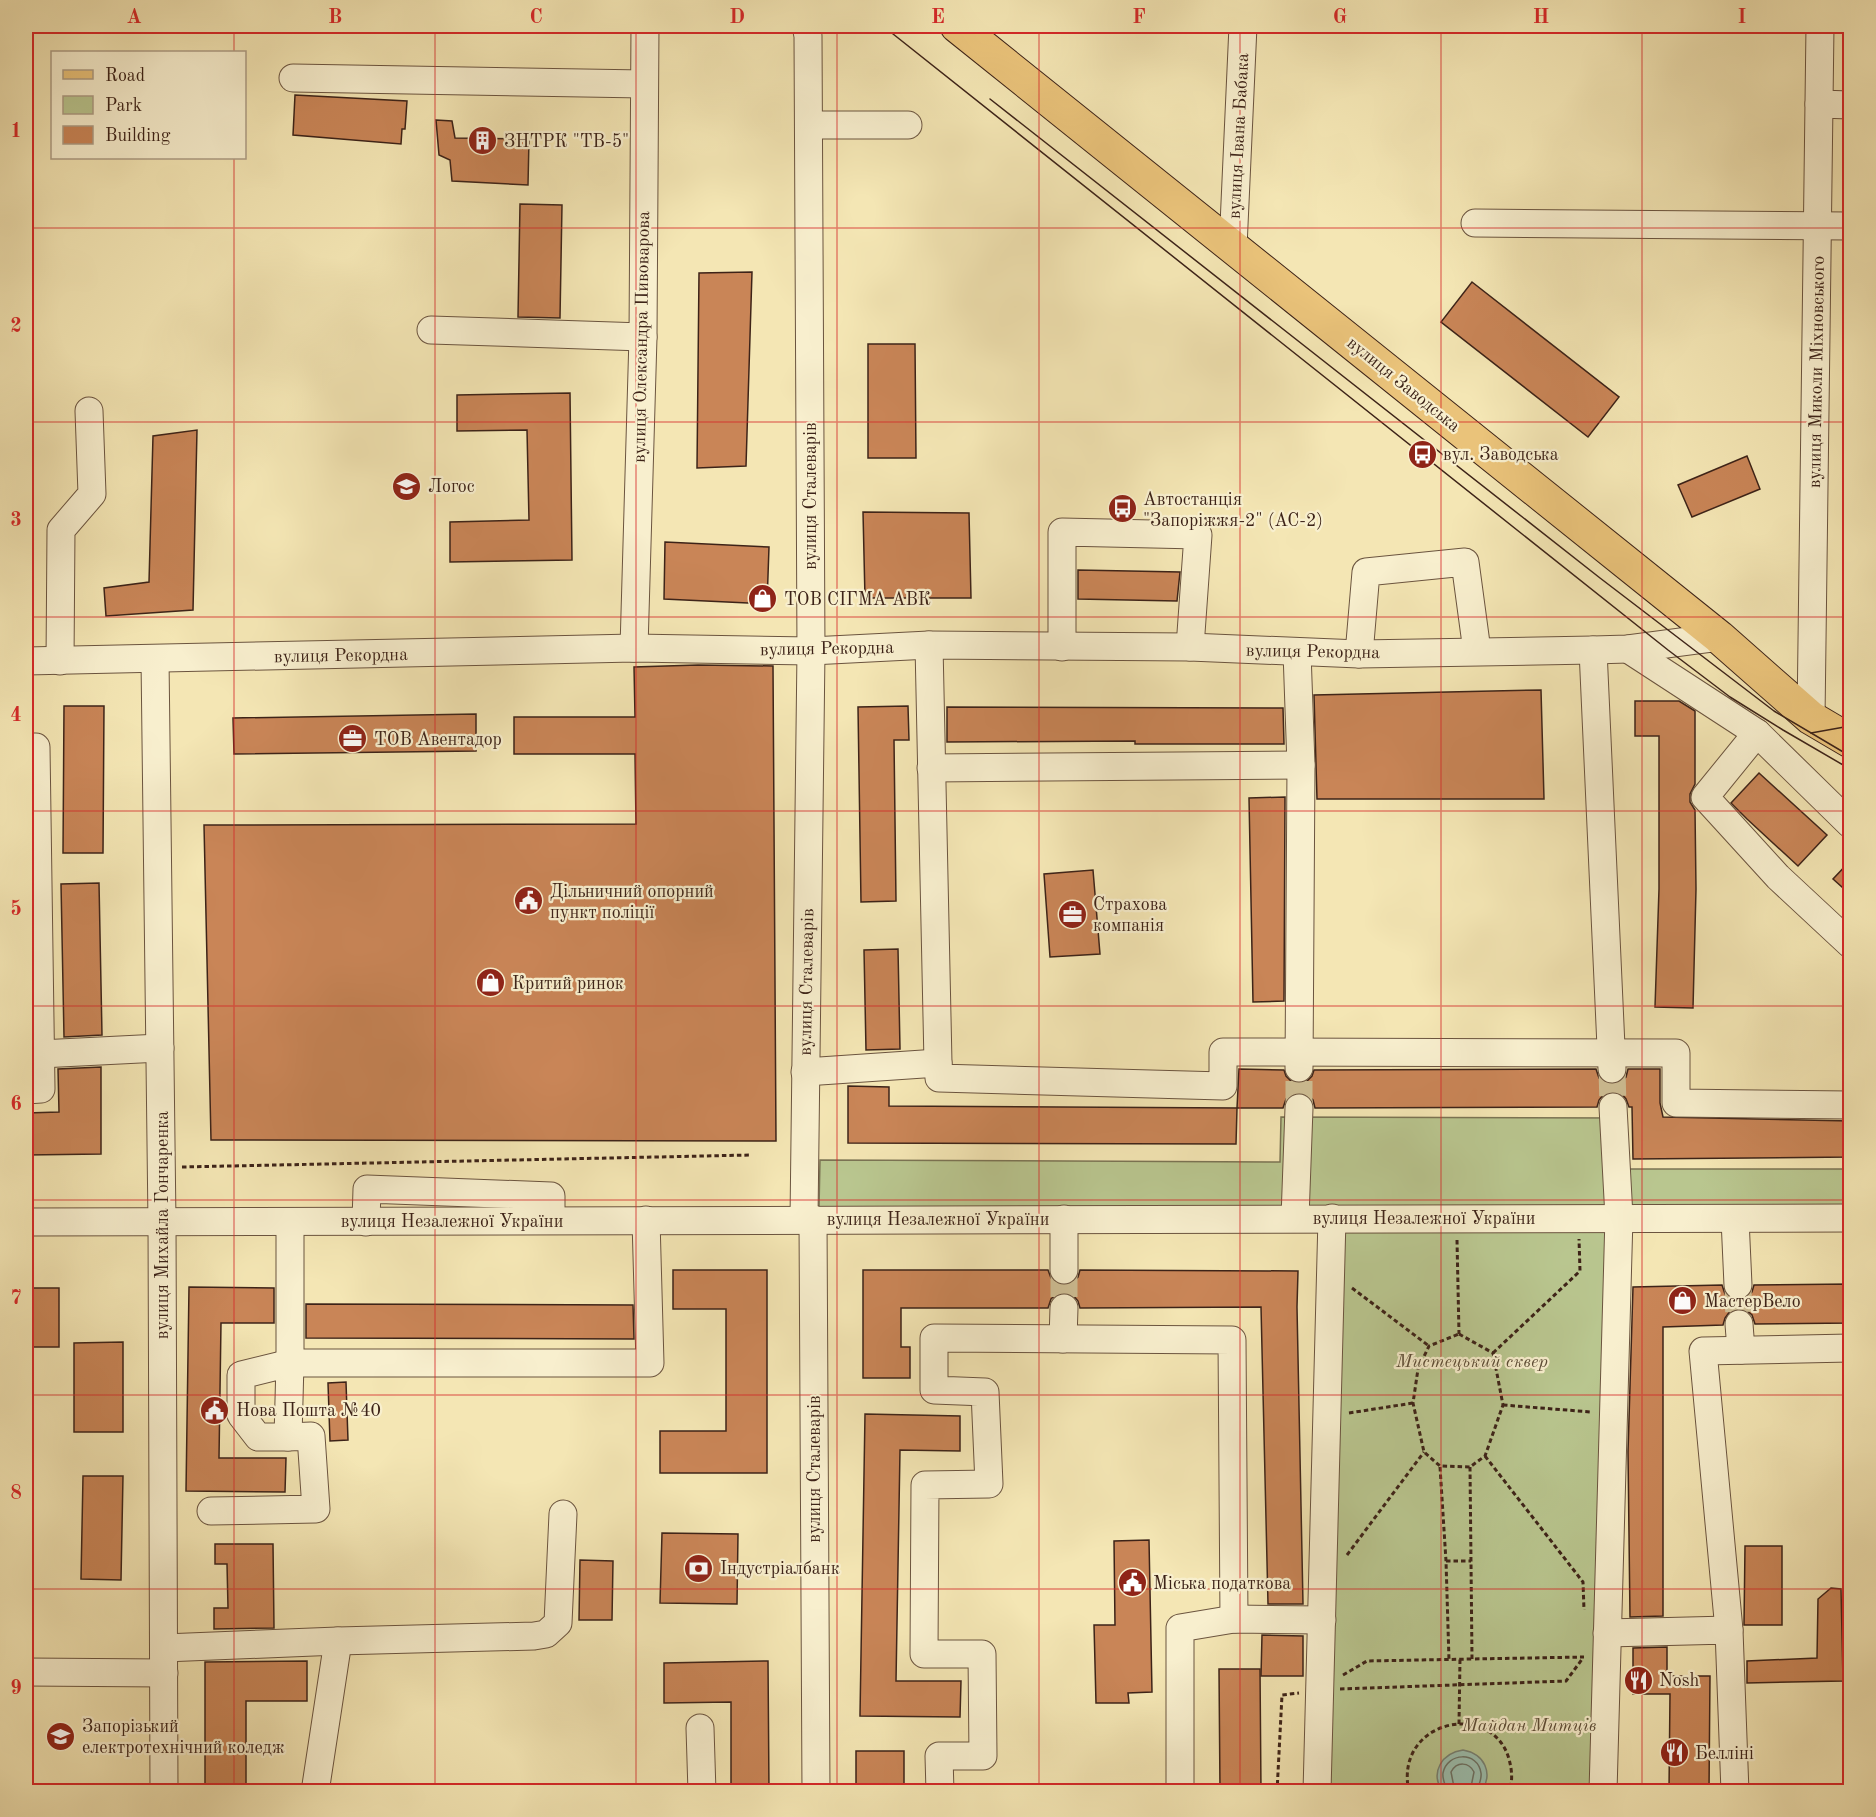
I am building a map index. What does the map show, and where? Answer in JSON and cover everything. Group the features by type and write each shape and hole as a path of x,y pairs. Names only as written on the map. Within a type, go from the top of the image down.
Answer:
{"main road":[{"name":"вулиця Заводська","path":"957,26 1719,637 1811,718 1851,741"}],"street":[{"name":"вулиця Олександра Пивоварова","path":"634,648 643,337 645,26"},
{"name":"вулиця Сталеварів","path":"806,26 808,36 811,651 805,1072 816,1791"},
{"name":"вулиця Івана Бабака","path":"1233,247 1243,26"},
{"name":"вулиця Миколи Міхновського","path":"1811,718 1820,26"},
{"path":"293,78 644,84"},
{"path":"1819,104 1851,105"},
{"path":"808,125 908,125"},
{"path":"1475,223 1851,226"},
{"path":"431,330 643,337"},
{"path":"60,661 61,530 92,494 89,411"},
{"path":"1062,647 1062,532 1198,535 1190,647"},
{"path":"1359,654 1366,572 1465,562 1477,651"},
{"name":"вулиця Рекордна","path":"26,661 634,648 811,651 929,645 1190,647 1359,654 1628,649 1719,637"},
{"path":"929,645 939,1077 1222,1086 1223,1052 1299,1061 1611,1061 1676,1053 1676,1103 1851,1105"},
{"path":"1628,649 1757,733 1851,824"},
{"path":"1593,650 1611,1061"},
{"path":"1297,652 1301,765 1299,1061"},
{"name":"вулиця Михайла Гончаренка","path":"155,659 162,1222 164,1791"},
{"path":"1757,733 1705,797 1778,877 1851,944"},
{"path":"26,747 36,747 40,1054 40,1089 26,1090"},
{"path":"931,768 1301,765"},
{"path":"40,1054 160,1048"},
{"path":"805,1072 938,1063"},
{"path":"1603,1791 1619,1217 1612,1107"},
{"path":"1294,1218 1299,1108"},
{"name":"вулиця Незалежної України","path":"26,1222 1456,1217 1851,1218"},
{"path":"1064,1218 1064,1270"},
{"path":"1317,1791 1332,1218"},
{"path":"1735,1219 1738,1285"},
{"path":"211,1511 316,1509 311,1436 258,1437 240,1415 241,1376 290,1363 650,1363 646,1220"},
{"path":"288,1437 290,1222"},
{"path":"1063,1339 1064,1308"},
{"path":"1735,1791 1729,1630 1703,1351 1740,1337 1851,1347"},
{"path":"940,1791 939,1756 983,1756 982,1654 924,1654 925,1485 989,1484 985,1392 934,1390 934,1338 1232,1340 1234,1619"},
{"path":"26,1672 338,1641 546,1634 558,1623 563,1514"},
{"path":"1180,1791 1180,1628 1234,1619 1322,1620"},
{"path":"1607,1633 1729,1630"},
{"path":"315,1791 338,1641"},
{"path":"700,1728 702,1791"}],"path":[{"path":"181,1167 751,1155"},
{"path":"1456,1217 1460,1334"},
{"path":"1493,1353 1580,1271 1578,1218"},
{"path":"1330,1272 1430,1346"},
{"path":"1460,1334 1493,1353 1503,1405 1485,1456 1470,1467 1440,1466 1424,1452 1413,1403 1418,1369 1430,1346 1460,1334"},
{"path":"1327,1416 1413,1403"},
{"path":"1503,1405 1614,1414"},
{"path":"1323,1588 1424,1452"},
{"path":"1485,1456 1583,1582 1584,1614"},
{"path":"1440,1466 1449,1659"},
{"path":"1470,1467 1472,1659"},
{"path":"1446,1561 1471,1561"},
{"path":"1277,1791 1282,1695 1320,1689 1566,1681 1584,1657 1584,1647"},
{"path":"1320,1689 1367,1661 1584,1657"},
{"path":"1459,1724 1460,1659"},
{"path":"1409,1791 1406,1780 1408,1763 1415,1747 1426,1735 1442,1727 1459,1724 1473,1725 1499,1741 1508,1755 1512,1771 1509,1791"}],"green space":[{"path":"1281,1117 1623,1118 1624,1169 1849,1169 1849,1210 819,1208 820,1160 1280,1162"},
{"name":"Мистецький сквер","path":"1619,1217 1603,1791 1317,1792 1332,1218"}],"water":[{"path":"1463,1750 1477,1756 1485,1765 1487,1778 1482,1791 1442,1791 1437,1777 1440,1764 1449,1755"}],"building":[{"path":"295,95 407,101 405,129 402,129 401,144 293,135"},
{"path":"436,120 452,121 455,138 529,139 528,185 452,181 450,160 439,155"},
{"path":"520,204 562,205 560,318 518,317"},
{"path":"752,272 746,466 697,468 699,273"},
{"path":"1472,282 1619,397 1588,437 1441,322"},
{"path":"868,344 915,344 916,458 868,458"},
{"name":"Логос","path":"570,393 572,560 450,562 450,522 529,520 527,430 457,431 457,395"},
{"path":"197,430 193,610 106,616 104,588 149,582 153,436"},
{"path":"1747,456 1760,489 1692,517 1678,485"},
{"path":"863,512 969,513 971,598 865,598"},
{"path":"665,542 769,547 767,604 664,599"},
{"path":"1078,570 1180,572 1177,601 1078,599"},
{"name":"Критий ринок","path":"773,666 776,1141 211,1140 204,825 636,824 635,754 514,754 514,717 635,717 634,667"},
{"path":"1541,690 1544,799 1317,799 1314,695"},
{"path":"1635,701 1679,701 1695,711 1695,784 1690,794 1690,802 1695,810 1693,1008 1655,1007 1659,889 1659,736 1635,736"},
{"path":"64,706 104,706 103,853 63,853"},
{"path":"908,706 909,740 894,740 896,901 861,902 858,707"},
{"path":"947,707 1283,708 1284,744 1135,744 1135,741 947,742"},
{"path":"476,714 476,751 234,754 233,718"},
{"path":"1759,773 1827,835 1798,866 1731,803"},
{"path":"1285,797 1284,1001 1253,1002 1249,798"},
{"path":"1851,860 1851,895 1833,879"},
{"name":"Страхова компанія","path":"1093,870 1100,954 1050,957 1044,874"},
{"path":"99,883 102,1035 64,1037 61,884"},
{"path":"898,949 900,1049 866,1050 864,950"},
{"path":"101,1067 101,1154 26,1155 26,1113 59,1112 58,1069"},
{"path":"1239,1069 1284,1070 1291,1081 1299,1084 1307,1081 1314,1070 1596,1069 1599,1078 1612,1085 1621,1082 1626,1077 1628,1069 1660,1069 1660,1103 1663,1117 1851,1121 1851,1157 1633,1159 1632,1107 1629,1107 1621,1093 1613,1091 1604,1094 1597,1107 1315,1108 1313,1100 1308,1095 1299,1092 1286,1099 1283,1108 1237,1108"},
{"path":"848,1086 889,1087 889,1106 1237,1108 1236,1144 848,1143"},
{"path":"673,1270 767,1270 767,1473 660,1473 660,1431 726,1431 726,1309 673,1309"},
{"path":"863,1270 1048,1270 1051,1278 1063,1286 1072,1283 1078,1277 1080,1270 1298,1271 1303,1604 1268,1604 1261,1307 1080,1308 1073,1295 1064,1292 1051,1299 1048,1308 901,1308 901,1347 910,1347 910,1378 863,1378"},
{"path":"1851,1284 1851,1323 1755,1324 1752,1315 1738,1308 1730,1311 1723,1325 1663,1327 1663,1616 1630,1617 1628,1452 1633,1287 1722,1285 1725,1294 1738,1301 1747,1298 1754,1285"},
{"path":"189,1287 274,1288 274,1323 221,1323 219,1458 286,1458 285,1492 186,1491"},
{"path":"26,1288 59,1288 59,1347 26,1347"},
{"path":"306,1304 633,1305 634,1339 306,1338"},
{"path":"123,1342 123,1432 74,1432 74,1343"},
{"path":"346,1382 348,1440 330,1441 328,1383"},
{"path":"865,1414 960,1416 960,1451 900,1450 896,1681 961,1681 960,1717 860,1716"},
{"path":"83,1476 123,1476 121,1580 81,1579"},
{"name":"Індустріалбанк","path":"662,1533 738,1534 737,1604 660,1603"},
{"name":"Міська податкова","path":"1149,1540 1152,1692 1128,1693 1129,1703 1096,1703 1094,1625 1115,1625 1114,1541"},
{"path":"215,1544 273,1544 274,1628 214,1629 214,1608 228,1608 227,1564 215,1564"},
{"path":"1745,1546 1782,1546 1782,1625 1744,1625"},
{"path":"580,1560 613,1561 612,1620 579,1620"},
{"path":"1831,1588 1841,1589 1843,1681 1747,1683 1747,1661 1817,1658 1818,1599"},
{"path":"1262,1635 1303,1636 1303,1676 1261,1676"},
{"path":"1667,1647 1667,1676 1710,1676 1709,1791 1669,1791 1670,1694 1633,1694 1633,1648"},
{"path":"307,1661 307,1701 246,1701 246,1791 205,1791 205,1662"},
{"path":"768,1661 769,1791 731,1791 731,1702 664,1703 664,1663"},
{"path":"1219,1669 1260,1669 1261,1791 1220,1791"},
{"path":"856,1751 904,1751 904,1789 856,1791"}],"tunnel":[{"path":"1612,1069 1613,1107"},
{"path":"1299,1070 1299,1108"},
{"path":"1064,1270 1064,1308"},
{"path":"1738,1285 1739,1324"}],"tram line":[{"path":"883,26 1668,650 1730,697 1850,769"},
{"path":"990,99 1600,578 1774,711 1850,756"},
{"path":"1811,733 1850,726"}],"place":[{"name":"ЗНТРК \"ТВ-5\"","path":"483,141"},
{"name":"вул. Заводська","path":"1422,454"},
{"name":"Логос","path":"407,486"},
{"name":"Автостанція \"Запоріжжя-2\" (АС-2)","path":"1122,509"},
{"name":"ТОВ СІГМА АВК","path":"763,599"},
{"name":"ТОВ Авентадор","path":"353,739"},
{"name":"Дільничний опорний пункт поліції","path":"529,901"},
{"name":"Страхова компанія","path":"1072,914"},
{"name":"Критий ринок","path":"491,983"},
{"name":"МастерВело","path":"1683,1301"},
{"name":"Нова Пошта №40","path":"215,1410"},
{"name":"Індустріалбанк","path":"699,1568"},
{"name":"Міська податкова","path":"1132,1583"},
{"name":"Nosh","path":"1638,1680"},
{"name":"Запорізький електротехнічний коледж","path":"61,1736"},
{"name":"Белліні","path":"1674,1753"}],"park label":[{"name":"Майдан Митців","path":"1529,1725"}]}
